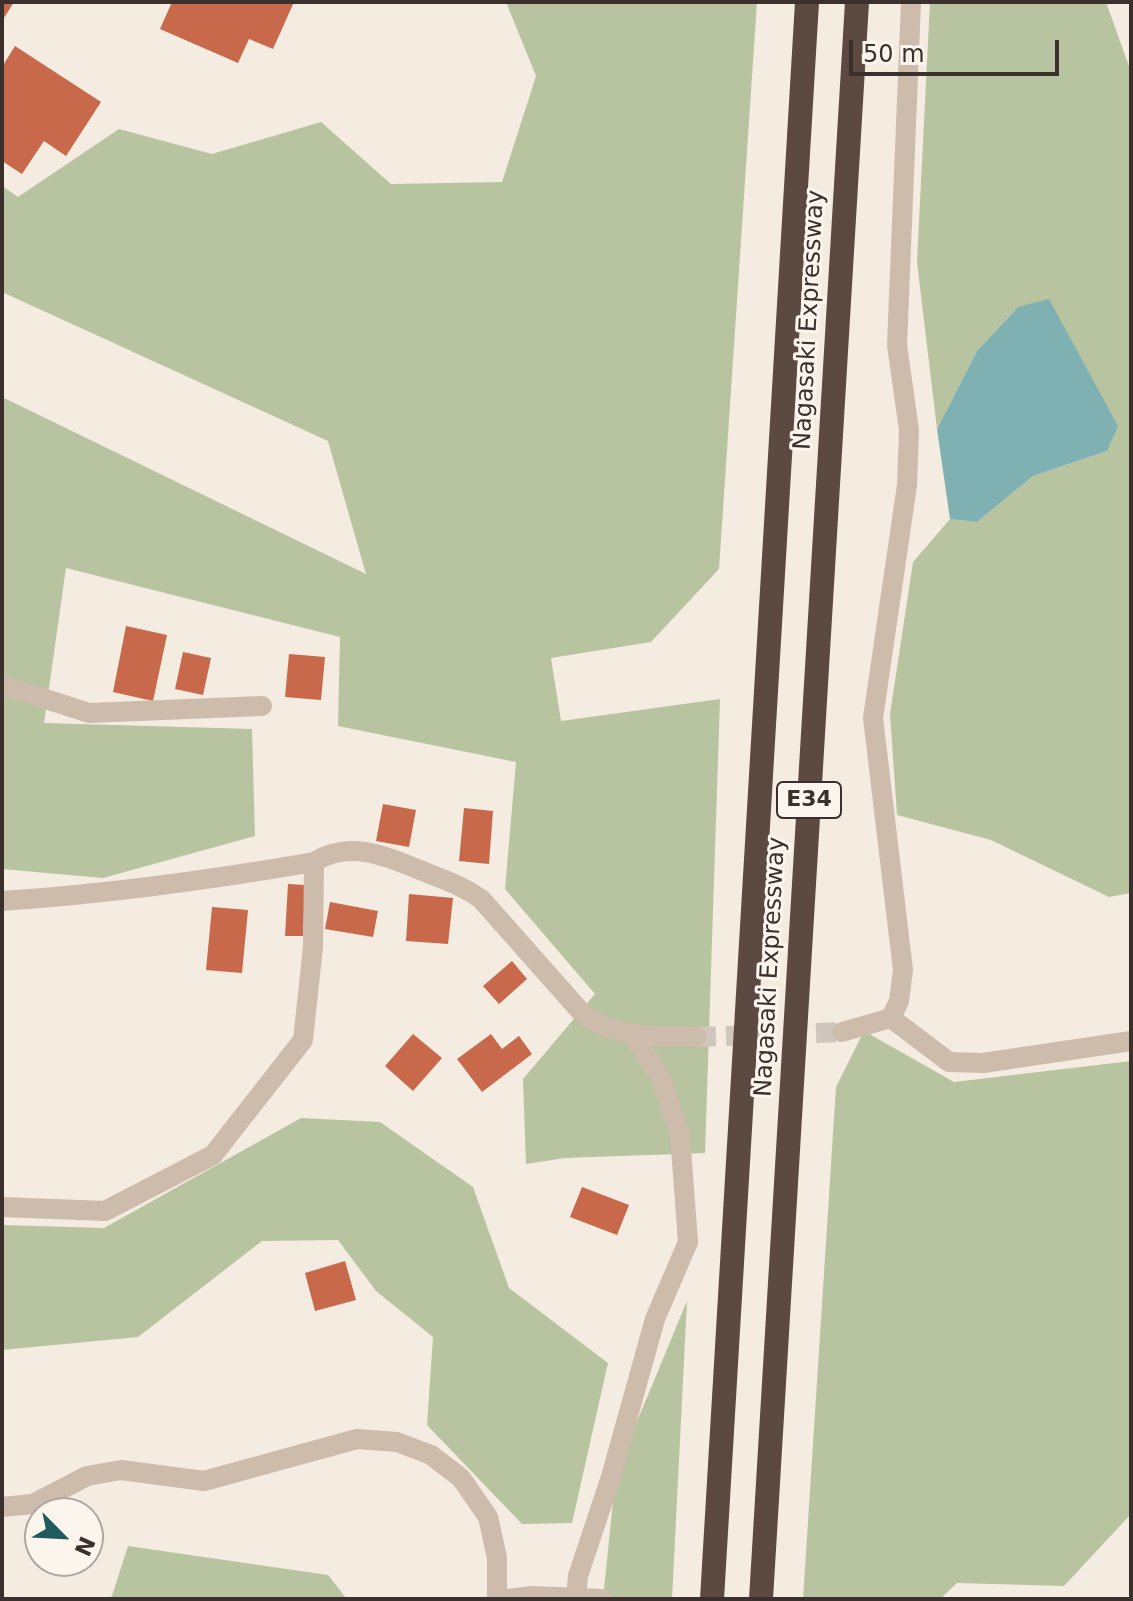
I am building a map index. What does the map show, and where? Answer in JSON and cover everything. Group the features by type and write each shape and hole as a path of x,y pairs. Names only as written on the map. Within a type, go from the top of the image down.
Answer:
{"highway":[{"name":"Nagasaki Expressway","path":"712,1599 807,2"},
{"name":"Nagasaki Expressway","path":"761,1599 857,2"}],"street":[{"path":"842,1032 891,1018 899,1001 903,970 873,718 907,485 909,430 897,345 911,2"},
{"path":"2,685 89,713 262,706"},
{"path":"2,901 93,895 212,880 314,862 327,854 352,850 378,853 464,887 481,899 582,1013 594,1022 633,1036 696,1037"},
{"path":"2,1207 105,1211 213,1155 303,1040 313,947 314,862"},
{"path":"891,1018 949,1062 983,1063 1131,1041"},
{"path":"576,1599 578,1576 611,1477 655,1319 688,1242 680,1135 661,1078 633,1036"},
{"path":"2,1507 33,1504 87,1476 121,1470 204,1481 357,1439 397,1442 431,1455 461,1478 488,1517 497,1558 497,1599"},
{"path":"508,1599 532,1596 602,1599"}],"green space":[{"path":"506,2 757,2 719,569 651,642 551,658 561,721 720,699 705,1153 565,1158 526,1164 523,1079 595,994 505,889 516,762 338,726 340,637 66,568 44,723 252,729 255,836 103,878 2,869 2,397 366,574 328,441 2,292 2,186 18,197 119,129 212,154 321,122 391,184 502,182 536,76"},
{"path":"930,2 1106,2 1131,72 1131,893 1109,897 991,840 897,815 890,714 913,562 950,519 977,522 1033,476 1107,451 1018,307 977,351 937,429 917,262"},
{"path":"864,1031 954,1082 1131,1061 1131,1514 1064,1586 957,1583 940,1599 803,1599 836,1087"},
{"path":"301,1118 380,1122 473,1187 509,1288 608,1363 572,1523 522,1524 427,1425 433,1337 376,1291 338,1240 262,1241 138,1337 2,1350 2,1225 104,1228"},
{"path":"687,1301 672,1599 603,1599 616,1472"},
{"path":"128,1546 328,1575 347,1599 111,1599"}],"water":[{"path":"1049,299 1118,426 1107,451 1033,476 977,522 950,519 937,429 977,351 1018,307"}],"building":[{"path":"2,2 14,2 2,21"},
{"path":"172,2 294,2 273,49 249,39 238,63 160,29"},
{"path":"15,46 101,102 66,156 44,141 22,174 2,161 2,67"},
{"path":"126,626 167,635 153,701 113,692"},
{"path":"183,652 211,658 203,695 175,689"},
{"path":"289,654 325,657 321,700 285,697"},
{"path":"383,804 416,810 409,847 376,841"},
{"path":"464,808 493,811 489,864 459,861"},
{"path":"288,884 305,885 303,936 285,936"},
{"path":"409,894 453,898 448,944 406,941"},
{"path":"330,902 378,911 373,937 325,929"},
{"path":"212,907 248,910 242,973 206,970"},
{"path":"512,961 527,979 499,1004 483,986"},
{"path":"413,1034 442,1058 413,1091 385,1066"},
{"path":"491,1034 502,1049 519,1036 532,1054 482,1092 457,1059"},
{"path":"582,1187 629,1205 617,1235 570,1217"},
{"path":"345,1261 356,1300 315,1311 305,1273"}],"tunnel":[{"path":"696,1037 842,1032"}]}
